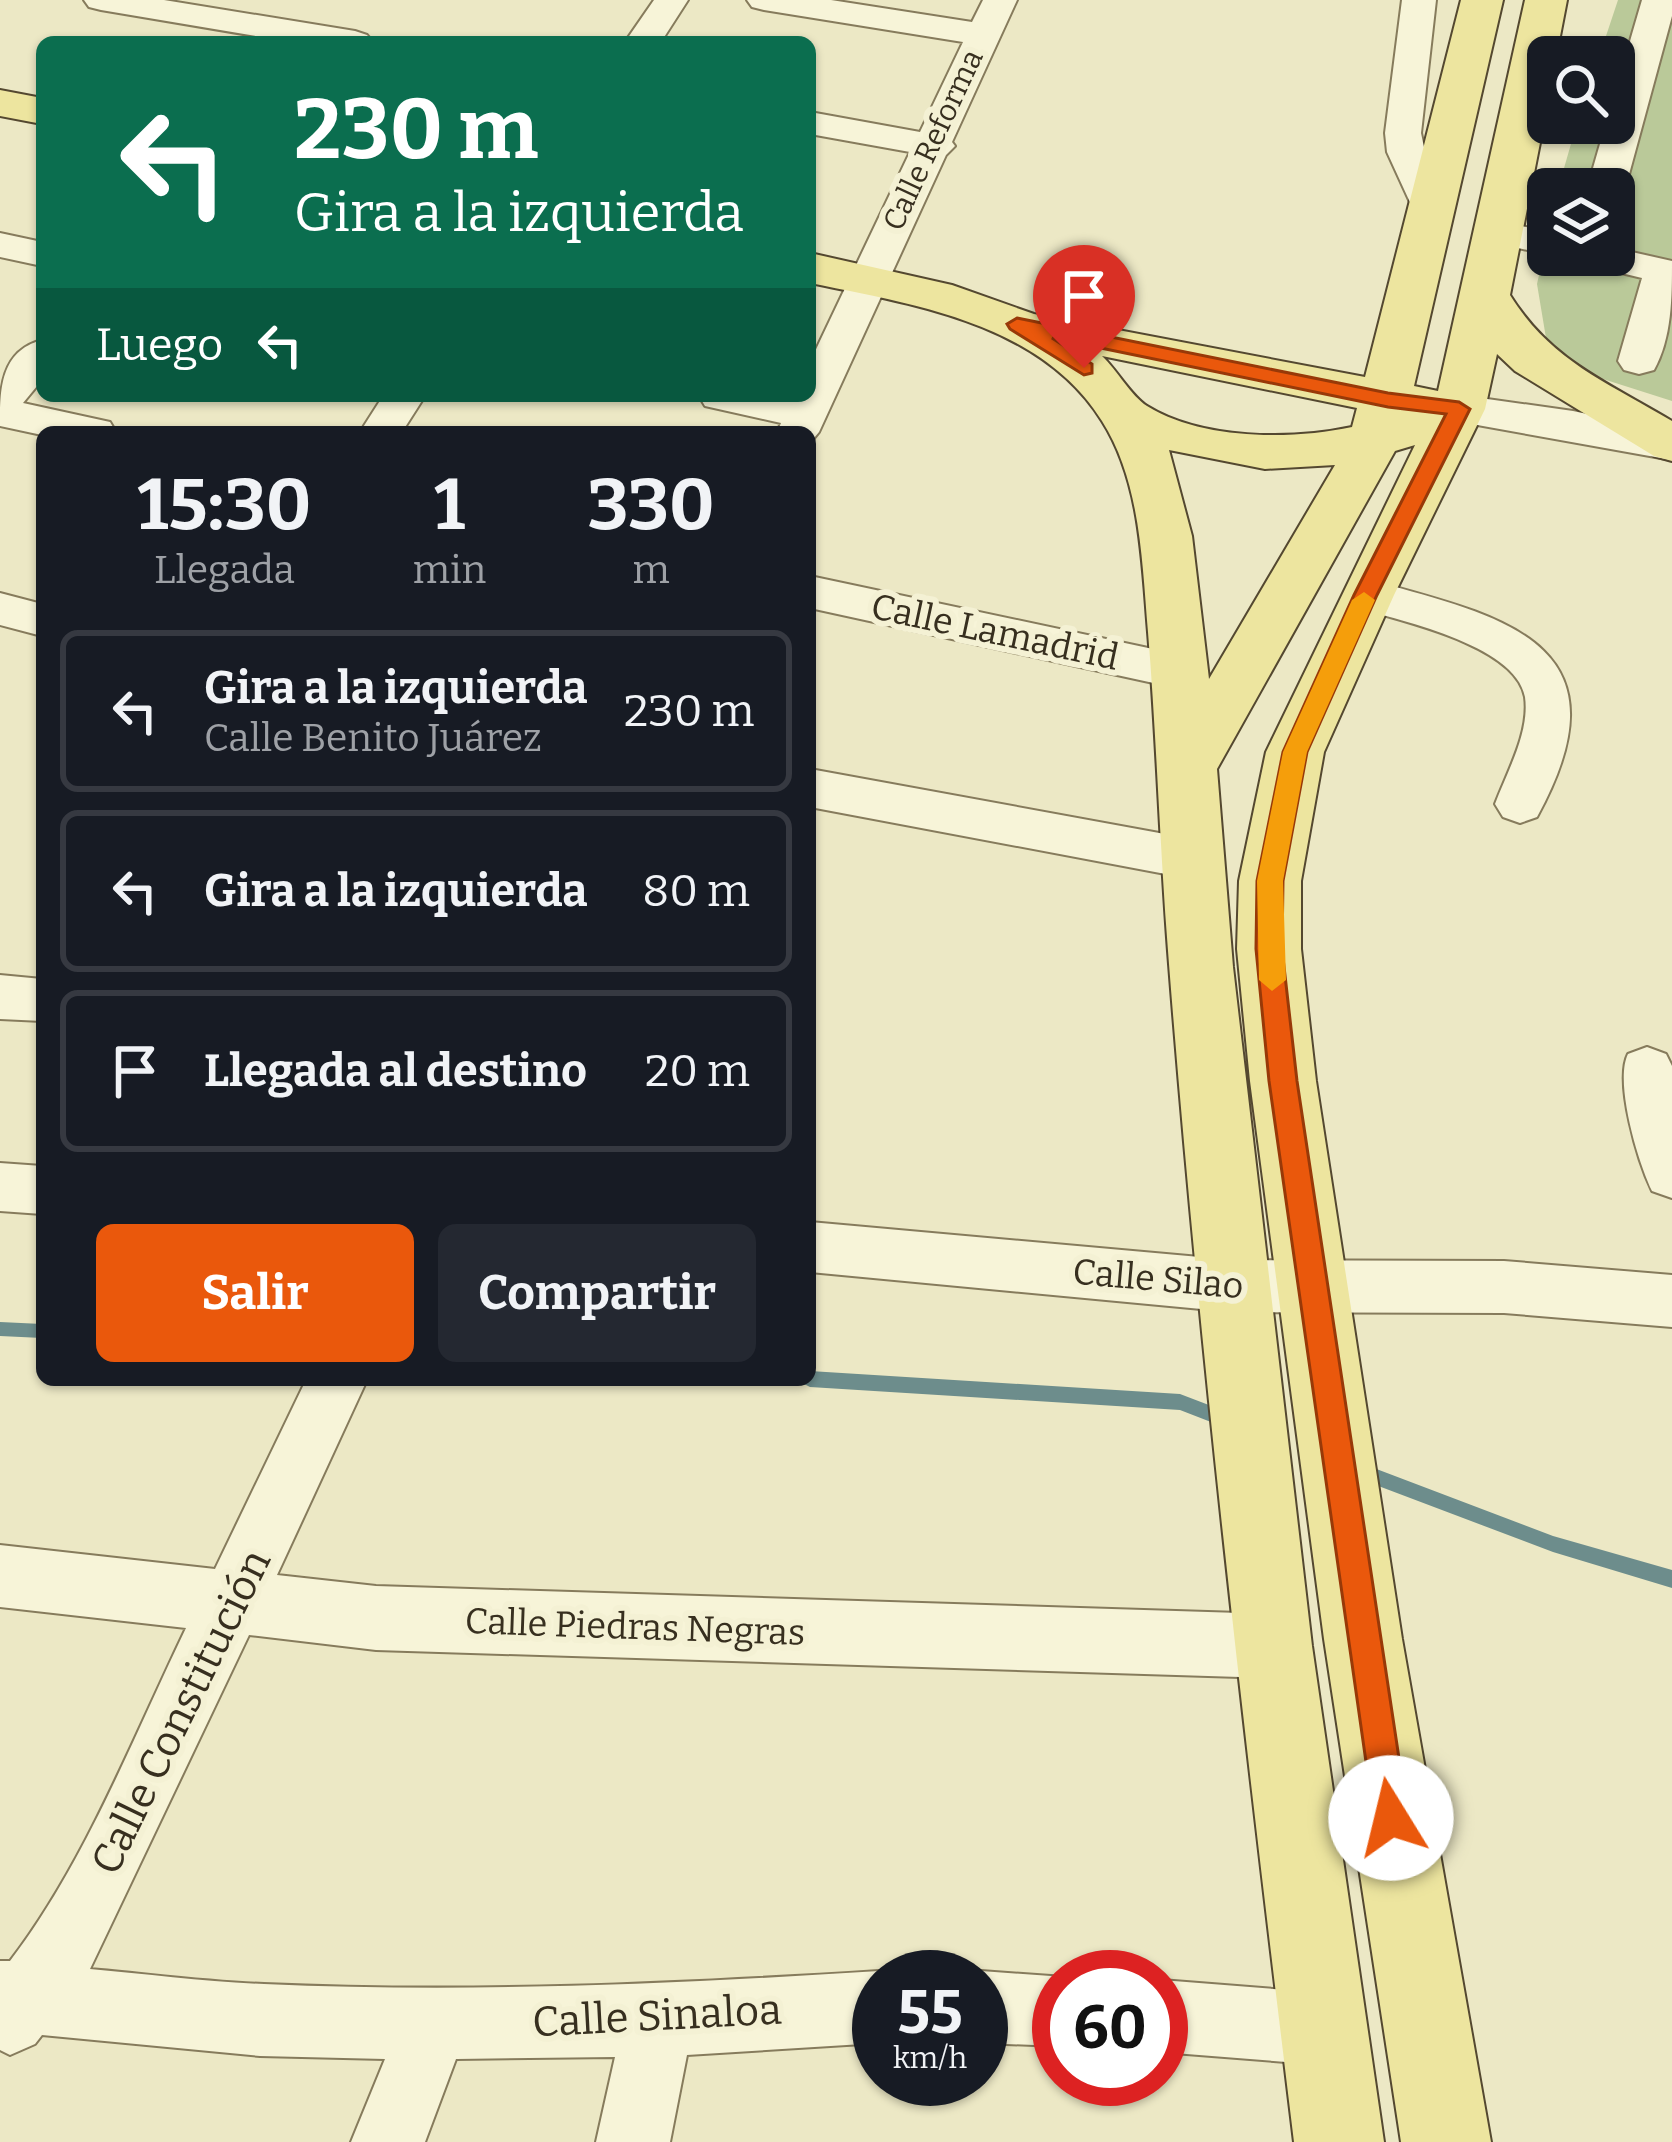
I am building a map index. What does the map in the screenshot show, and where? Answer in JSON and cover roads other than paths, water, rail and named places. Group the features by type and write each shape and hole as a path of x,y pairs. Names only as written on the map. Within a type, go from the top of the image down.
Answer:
{"main road":[{"path":"1190,764 1382,420 1482,0"},
{"path":"1446,2142 1412,1952 1313,1289 1271,971 1270,881 1295,752 1366,595 1459,409 1546,0"},
{"path":"0,103 36,110"},
{"path":"816,269 940,297 1017,324 1382,420"},
{"path":"1484,292 1514,342 1534,360 1672,445"},
{"path":"1017,324 1084,368 1126,417 1144,452 1165,530 1190,764 1192,859 1233,1286 1273,1646 1339,2142"},
{"path":"1126,417 1202,446 1303,451 1382,420 1459,409"}],"street":[{"path":"101,0 295,36"},
{"path":"308,36 339,0"},
{"path":"647,36 671,0"},
{"path":"764,0 982,34"},
{"name":"Calle Reforma","path":"866,280 936,146 1000,0"},
{"path":"1419,0 1402,133 1432,211"},
{"path":"1612,168 1659,0"},
{"path":"816,124 936,146"},
{"path":"1499,233 1527,239"},
{"path":"0,245 36,253"},
{"path":"1635,264 1664,271 1639,362"},
{"path":"816,392 866,280"},
{"path":"36,361 0,408 71,426"},
{"path":"738,402 802,423"},
{"path":"1459,409 1672,445"},
{"name":"Calle Lamadrid","path":"816,593 1180,672"},
{"path":"1366,595 1498,640 1532,659 1548,697 1547,722 1520,804"},
{"path":"0,610 36,619"},
{"path":"816,789 1192,859"},
{"path":"1646,1070 1672,1174"},
{"path":"0,1187 36,1190"},
{"name":"Calle Silao","path":"816,1248 1233,1286 1504,1287 1662,1300"},
{"name":"Calle Constitución","path":"10,2008 95,1890 328,1401"},
{"name":"Calle Piedras Negras","path":"0,1576 376,1618 1273,1646"},
{"name":"Calle Sinaloa","path":"10,2008 434,2024 658,2021 852,2009"},
{"path":"1188,2018 1324,2029"},
{"path":"633,2142 658,2021"},
{"path":"388,2142 434,2024"}],"waterway":[{"path":"0,1329 36,1331"},
{"path":"816,1379 1180,1402 1229,1421"},
{"path":"1358,1470 1553,1544 1672,1579"}]}
